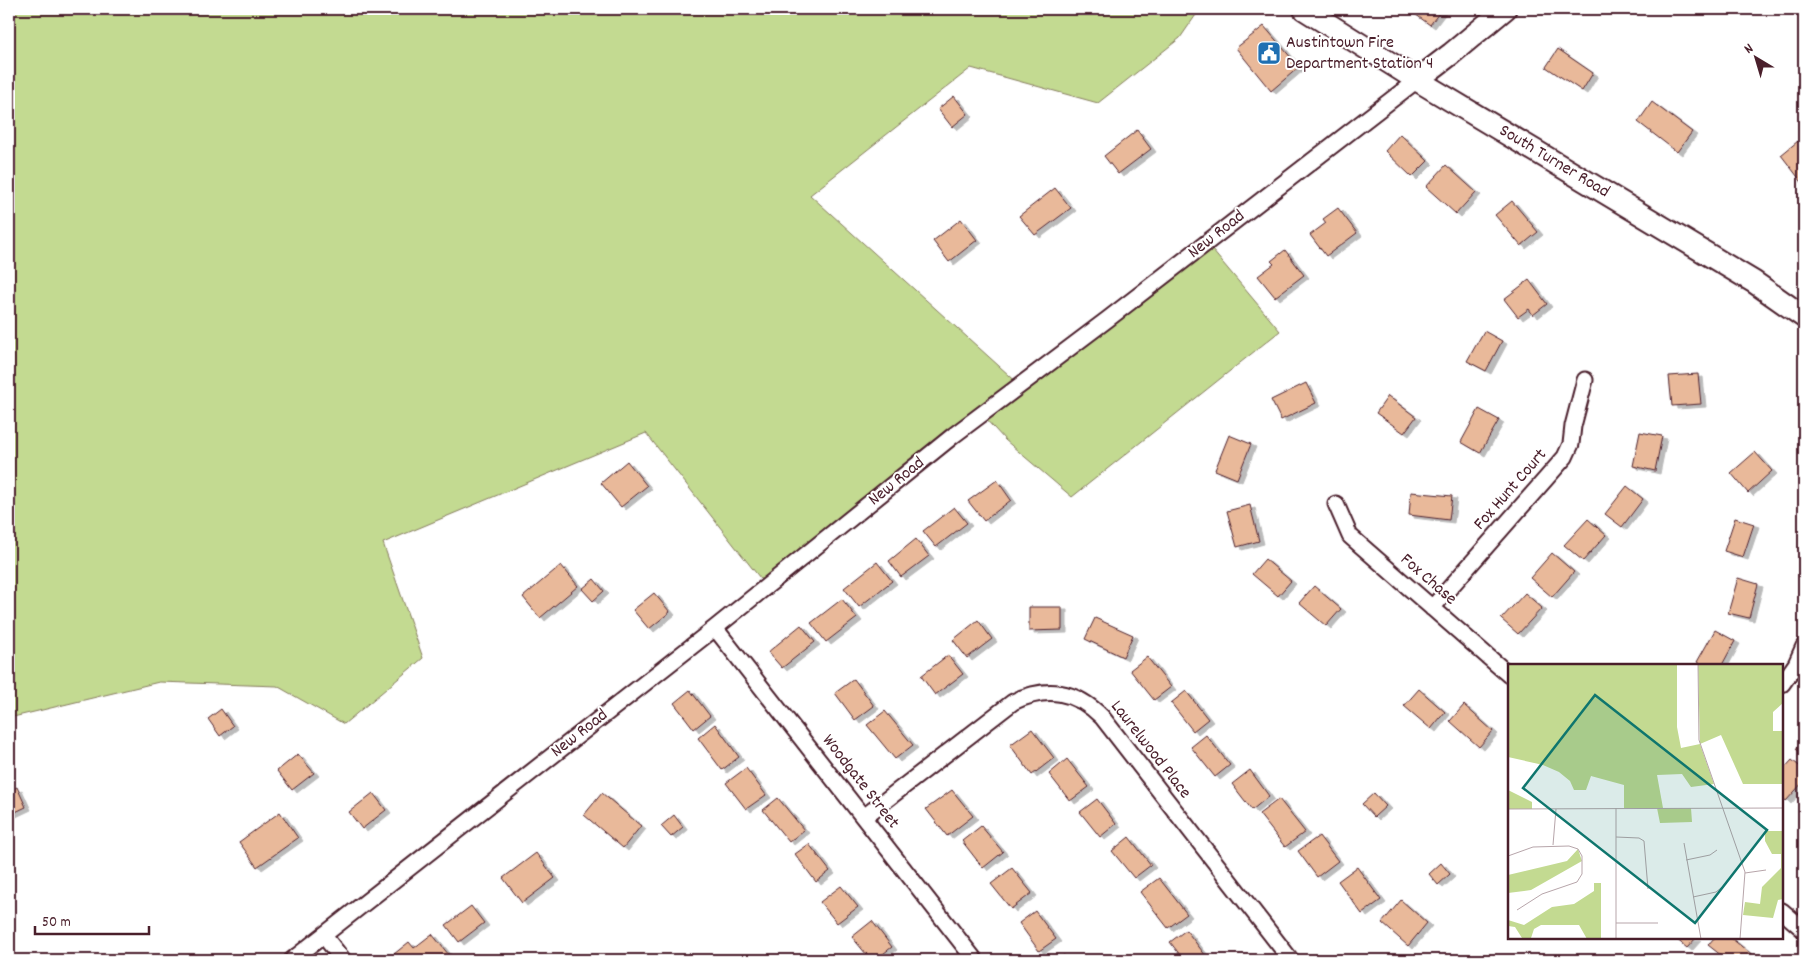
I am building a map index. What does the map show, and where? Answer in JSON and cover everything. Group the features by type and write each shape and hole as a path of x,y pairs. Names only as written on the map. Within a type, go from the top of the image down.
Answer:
{"street":[{"name":"South Turner Road","path":"1304,9 1417,80 1754,282 1804,317"},
{"name":"New Road","path":"292,960 715,628 954,435 1108,320 1451,54 1505,9"},
{"name":"Fox Hunt Court","path":"1432,608 1565,457 1571,444 1573,426 1585,380"},
{"name":"Fox Chase","path":"1336,504 1350,536 1508,673"},
{"name":"Woodgate Street","path":"715,628 975,960"},
{"path":"1783,683 1796,664 1804,646"},
{"name":"Laurelwood Place","path":"864,817 1013,702 1028,695 1047,692 1066,694 1093,707 1102,717 1291,960"},
{"path":"1783,912 1804,930"},
{"path":"324,936 342,960"}],"green space":[{"path":"9,9 1200,9 1180,38 1098,103 971,68 810,195 1020,385 1207,244 1280,331 1072,497 1005,440 982,415 767,587 646,433 383,543 423,658 344,724 277,686 159,682 9,718"}],"building":[{"path":"1408,9 1442,9 1430,25"},
{"path":"1264,26 1299,67 1271,91 1236,48"},
{"path":"1558,49 1593,73 1582,91 1546,67"},
{"path":"954,96 968,114 952,127 938,109"},
{"path":"1652,102 1692,132 1677,152 1638,122"},
{"path":"1137,130 1151,149 1118,174 1104,156"},
{"path":"1400,134 1428,161 1412,177 1385,151"},
{"path":"1798,141 1804,149 1804,185 1781,155"},
{"path":"1446,165 1476,192 1456,214 1426,187"},
{"path":"1055,188 1071,208 1035,235 1019,216"},
{"path":"1512,201 1538,232 1521,246 1495,215"},
{"path":"1338,208 1357,233 1326,256 1310,235 1326,223 1323,219"},
{"path":"961,219 977,240 949,262 933,241"},
{"path":"1285,250 1304,275 1275,297 1258,276 1274,264 1271,261"},
{"path":"1529,280 1547,304 1533,315 1529,309 1518,317 1504,299"},
{"path":"1484,331 1502,341 1486,371 1467,361"},
{"path":"1698,374 1701,404 1672,406 1669,376"},
{"path":"1306,383 1316,403 1281,420 1271,400"},
{"path":"1388,396 1416,417 1404,433 1376,413"},
{"path":"1479,409 1499,420 1480,453 1461,442"},
{"path":"1640,432 1662,436 1655,471 1633,466"},
{"path":"1229,435 1251,444 1237,479 1215,470"},
{"path":"1755,452 1772,471 1748,493 1731,473"},
{"path":"627,461 647,486 621,507 601,483"},
{"path":"997,480 1011,500 984,521 968,501"},
{"path":"1627,486 1643,499 1622,527 1605,514"},
{"path":"1411,492 1452,496 1449,520 1409,515"},
{"path":"1250,505 1259,541 1237,547 1227,511"},
{"path":"954,507 967,523 936,547 923,531"},
{"path":"1735,518 1754,524 1743,557 1724,551"},
{"path":"1588,519 1606,535 1583,561 1564,545"},
{"path":"916,539 929,556 901,577 889,561"},
{"path":"1552,553 1574,572 1552,597 1530,578"},
{"path":"1265,559 1291,581 1278,596 1252,574"},
{"path":"877,562 892,581 859,607 844,588"},
{"path":"561,565 578,586 540,618 523,597"},
{"path":"1738,578 1758,584 1749,618 1728,613"},
{"path":"594,579 604,591 593,601 582,589"},
{"path":"1314,586 1341,609 1326,626 1299,603"},
{"path":"654,593 670,612 649,629 633,610"},
{"path":"1525,593 1542,608 1518,634 1501,619"},
{"path":"842,599 857,618 826,642 811,623"},
{"path":"1029,607 1062,607 1062,630 1029,631"},
{"path":"1095,618 1133,635 1123,657 1085,639"},
{"path":"978,620 992,639 967,658 953,640"},
{"path":"801,625 815,642 782,668 768,652"},
{"path":"1715,630 1735,641 1723,664 1702,664 1697,662"},
{"path":"948,655 963,674 935,695 921,676"},
{"path":"1147,657 1171,687 1154,700 1130,670"},
{"path":"854,679 874,706 855,720 835,693"},
{"path":"1419,689 1445,712 1431,729 1404,706"},
{"path":"690,690 710,716 694,729 674,703"},
{"path":"1186,691 1208,719 1193,731 1171,703"},
{"path":"1464,705 1493,731 1479,747 1450,721"},
{"path":"221,709 233,726 220,736 208,719"},
{"path":"885,711 913,745 895,759 867,725"},
{"path":"715,724 739,757 722,770 698,738"},
{"path":"1032,729 1054,758 1032,775 1010,745"},
{"path":"1206,735 1230,765 1215,777 1191,747"},
{"path":"1804,739 1804,756 1796,749"},
{"path":"298,754 314,773 292,790 277,771"},
{"path":"1067,759 1089,787 1070,801 1049,774"},
{"path":"1792,760 1804,770 1804,781 1786,801 1783,798 1783,770"},
{"path":"746,768 766,795 746,809 726,783"},
{"path":"1250,770 1269,796 1252,810 1232,784"},
{"path":"17,787 26,807 9,815 9,791"},
{"path":"952,790 973,816 947,836 926,809"},
{"path":"373,793 386,810 362,829 349,812"},
{"path":"602,793 641,826 623,848 584,815"},
{"path":"1374,793 1386,806 1374,817 1362,804"},
{"path":"778,798 804,830 789,842 763,810"},
{"path":"1097,799 1116,824 1100,837 1080,812"},
{"path":"1279,799 1305,832 1285,847 1259,814"},
{"path":"280,812 298,838 257,867 239,842"},
{"path":"674,815 683,827 671,837 661,826"},
{"path":"981,826 1003,852 983,868 962,841"},
{"path":"1319,836 1338,861 1317,877 1298,851"},
{"path":"1129,837 1151,865 1134,878 1112,851"},
{"path":"809,844 830,871 816,882 795,854"},
{"path":"536,853 555,878 522,903 503,878"},
{"path":"1441,863 1450,874 1438,885 1429,874"},
{"path":"1357,867 1381,900 1362,914 1338,881"},
{"path":"1012,868 1032,893 1011,909 991,884"},
{"path":"1159,878 1187,914 1168,928 1140,892"},
{"path":"841,886 858,907 837,923 820,902"},
{"path":"1401,900 1427,923 1408,946 1382,923"},
{"path":"471,906 484,923 459,942 446,925"},
{"path":"1035,911 1056,939 1039,951 1019,923"},
{"path":"872,921 892,947 875,960 871,960 852,937"},
{"path":"1186,930 1209,960 1184,960 1170,942"},
{"path":"432,934 453,960 399,960 394,954 409,942 414,948"},
{"path":"1676,939 1695,939 1687,948"},
{"path":"1713,939 1732,939 1751,954 1746,960 1727,960 1708,945"},
{"path":"1064,955 1068,960 1057,960"}],"place":[{"name":"Austintown Fire Department Station 4","path":"1269,53"}]}
